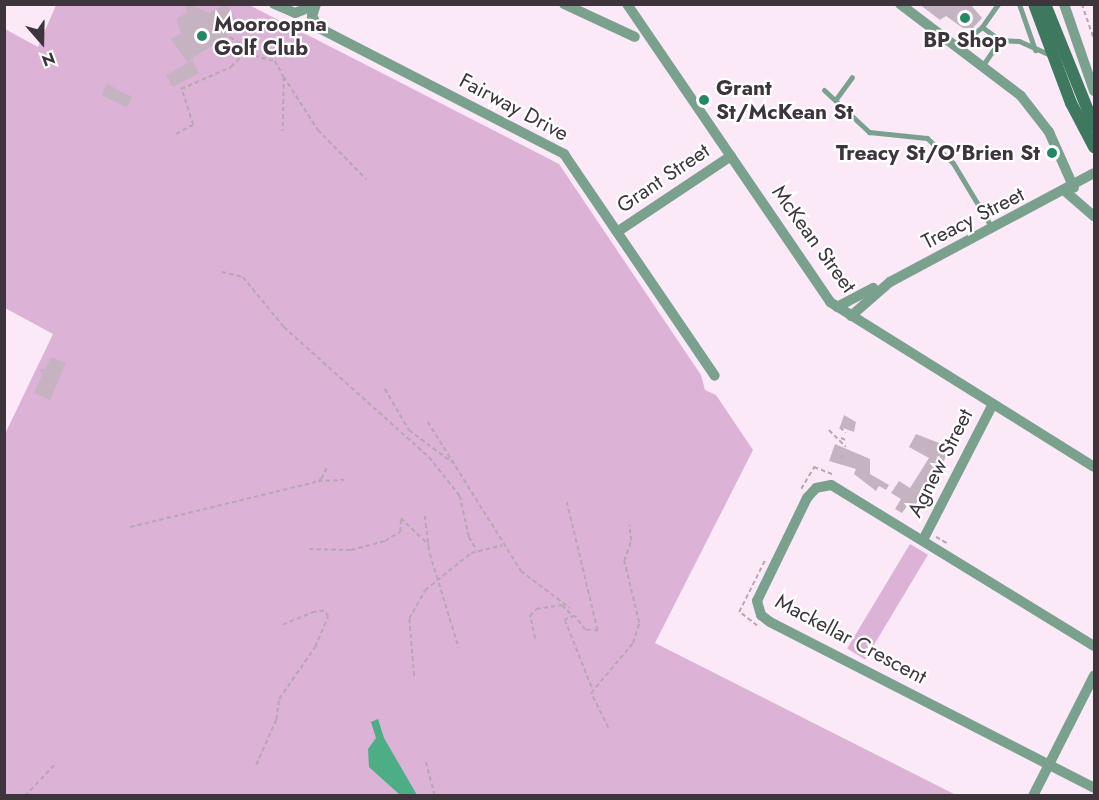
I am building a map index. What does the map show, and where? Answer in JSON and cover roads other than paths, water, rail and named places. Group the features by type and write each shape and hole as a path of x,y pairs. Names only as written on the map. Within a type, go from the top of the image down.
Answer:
{"main road":[{"path":"1034,4 1053,57 1095,147"},
{"path":"1045,4 1095,125"},
{"path":"1053,57 1059,40"}],"street":[{"name":"Fairway Drive","path":"274,4 296,13 315,8 319,28 560,151 715,376"},
{"path":"564,4 635,37"},
{"name":"McKean Street","path":"627,4 837,307 1095,467"},
{"path":"900,4 1011,86 1043,122 1070,190 1095,216"},
{"path":"1064,4 1095,91"},
{"name":"Grant Street","path":"617,232 731,156"},
{"name":"Treacy Street","path":"837,307 993,230 1070,190 1095,173"},
{"name":"Treacy Street","path":"1070,190 1095,182"},
{"name":"Treacy Street","path":"851,316 890,282"},
{"name":"Agnew Street","path":"925,536 993,404"},
{"name":"Mackellar Crescent","path":"1048,764 778,626 759,611 761,590 807,498 820,486 837,488 925,536 1095,646"},
{"path":"1033,795 1095,676"},
{"path":"1048,764 1095,788"}],"lane":[{"path":"957,46 982,27 999,4"},
{"path":"1019,4 1035,50"},
{"path":"982,27 1000,40 1019,41 1053,57"},
{"path":"983,65 1000,40"},
{"path":"836,99 852,77"},
{"path":"824,90 869,132 927,138 953,163 993,230"}],"place":[{"name":"BP Shop","path":"965,18"},
{"name":"Mooroopna Golf Club","path":"202,36"},
{"name":"Grant St/McKean St","path":"704,100"},
{"name":"Treacy St/O'Brien St","path":"1052,153"}]}
